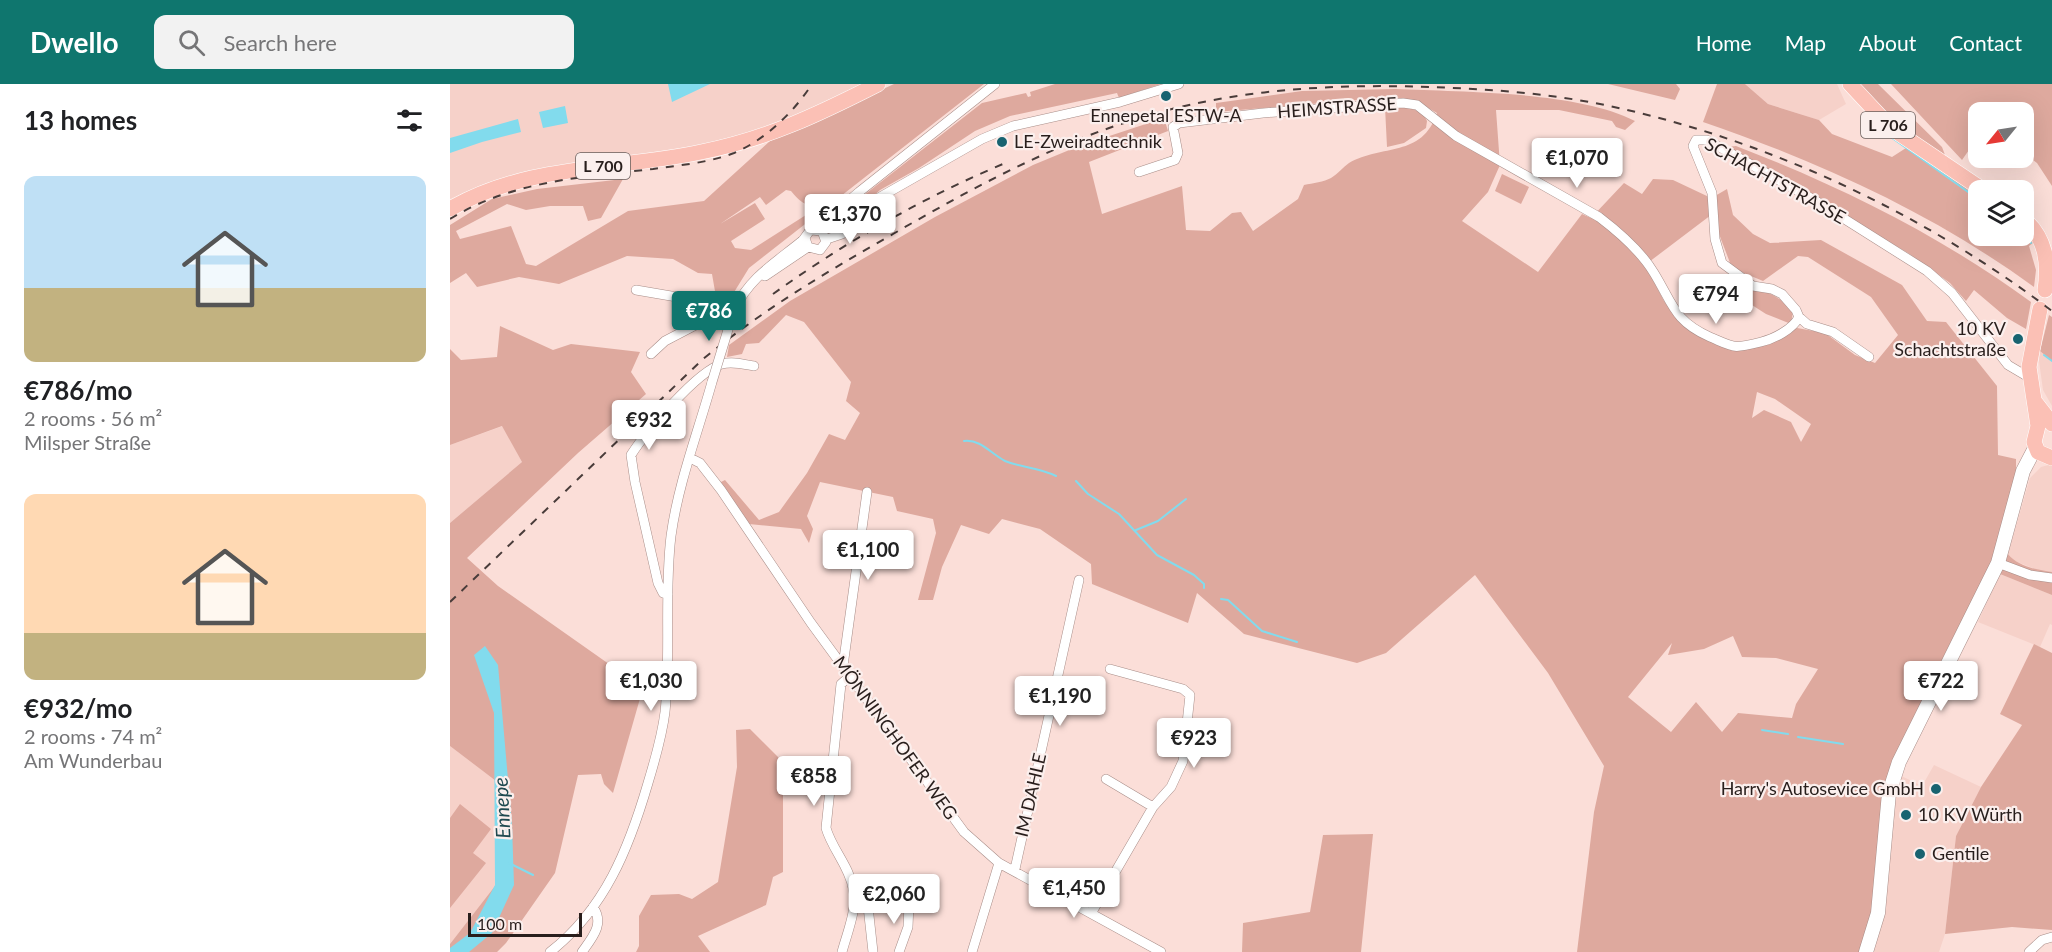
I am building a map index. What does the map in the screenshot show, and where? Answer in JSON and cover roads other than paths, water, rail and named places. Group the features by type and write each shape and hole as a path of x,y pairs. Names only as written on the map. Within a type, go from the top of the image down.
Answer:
{"main road":[{"name":"L 700","path":"450,208 479,193 532,177 671,158 760,138 801,123 878,84"},
{"name":"L 706","path":"1850,84 1891,128 1968,180"},
{"path":"2034,230 2044,250 2048,270 2045,290"},
{"path":"2040,309 2030,355 2030,378 2036,403 2047,426 2034,438 2043,454"}],"street":[{"path":"806,242 820,250 822,233 832,215 995,84"},
{"path":"550,952 575,929 593,907 618,869 629,843 661,736 666,691 672,535 690,458 731,309 745,289 760,273 806,242 811,230 842,234 868,204 982,139 1013,126 1120,102 1179,84"},
{"name":"HEIMSTRASSE","path":"1139,172 1175,160 1178,153 1173,127 1179,123 1263,113 1403,103 1417,105 1456,136 1599,218 1620,233 1654,273 1667,300 1682,322 1695,331 1732,349 1766,341 1792,327 1799,317"},
{"name":"SCHACHTSTRASSE","path":"1869,357 1833,332 1814,327 1799,317 1782,294 1772,288 1748,283 1722,262 1715,239 1712,193 1693,146 1696,140 1700,138 1717,146 1906,256 1952,293 2008,365 2030,378"},
{"path":"636,290 731,309"},
{"path":"651,354 665,341 731,309"},
{"path":"668,594 660,589 656,575 631,455 647,431 712,368 733,362 754,366"},
{"path":"1866,952 1878,913 1888,794 1899,762 1998,563 2020,482 2043,454"},
{"name":"MÖNNINGHOFER WEG","path":"690,458 700,463 721,490 850,676 963,832 999,863 1015,869 1161,952"},
{"path":"843,666 867,492"},
{"path":"1998,563 2030,575 2052,578"},
{"name":"IM DAHLE","path":"1015,869 1079,580"},
{"path":"1092,912 1153,807 1171,787 1183,761 1190,695 1183,689 1110,669"},
{"path":"842,952 854,902 852,885 831,844 826,828 842,684 850,676"},
{"path":"1106,779 1153,807"},
{"path":"972,952 999,863"},
{"path":"852,885 862,885 866,888 873,952"},
{"path":"899,952 908,927 909,903"},
{"path":"582,952 596,933 598,923 593,907"},
{"path":"2029,952 2042,940 2052,937"}],"water":[{"path":"668,84 710,84 672,102"},
{"path":"565,106 568,123 543,128 539,112"},
{"path":"518,119 521,132 450,153 450,138"},
{"name":"Ennepe","path":"485,646 498,665 512,825 514,885 492,933 469,952 450,952 450,948 470,933 495,885 494,713 474,655"}],"waterway":[{"path":"1881,130 1968,192"},
{"path":"2044,355 2052,361"},
{"path":"964,441 976,442 1005,461 1056,476"},
{"path":"1076,481 1088,494 1119,514 1157,555 1194,575 1204,584 1204,588"},
{"path":"1136,530 1158,521 1186,499"},
{"path":"1221,599 1228,600 1262,631 1297,642"},
{"path":"1762,730 1788,734"},
{"path":"1798,737 1843,744"},
{"path":"509,863 533,875"}],"railway":[{"path":"450,219 498,196 548,183 694,163 734,153 768,133 797,105 812,84"},
{"path":"450,602 703,359 795,292 926,215 1027,162 1132,120 1233,97 1298,89 1364,86 1494,90 1600,104 1660,118 1720,136 1779,158 1837,182 1894,210 1949,241 2052,311"},
{"path":"773,294 884,223 943,191 1003,164"}],"place":[{"name":"Ennepetal ESTW-A","path":"1166,96"},
{"name":"LE-Zweiradtechnik","path":"1002,142"},
{"name":"10 KV Schachtstraße","path":"2018,339"},
{"name":"Harry's Autosevice GmbH","path":"1936,789"},
{"name":"10 KV Würth","path":"1906,815"},
{"name":"Gentile","path":"1920,854"}]}
